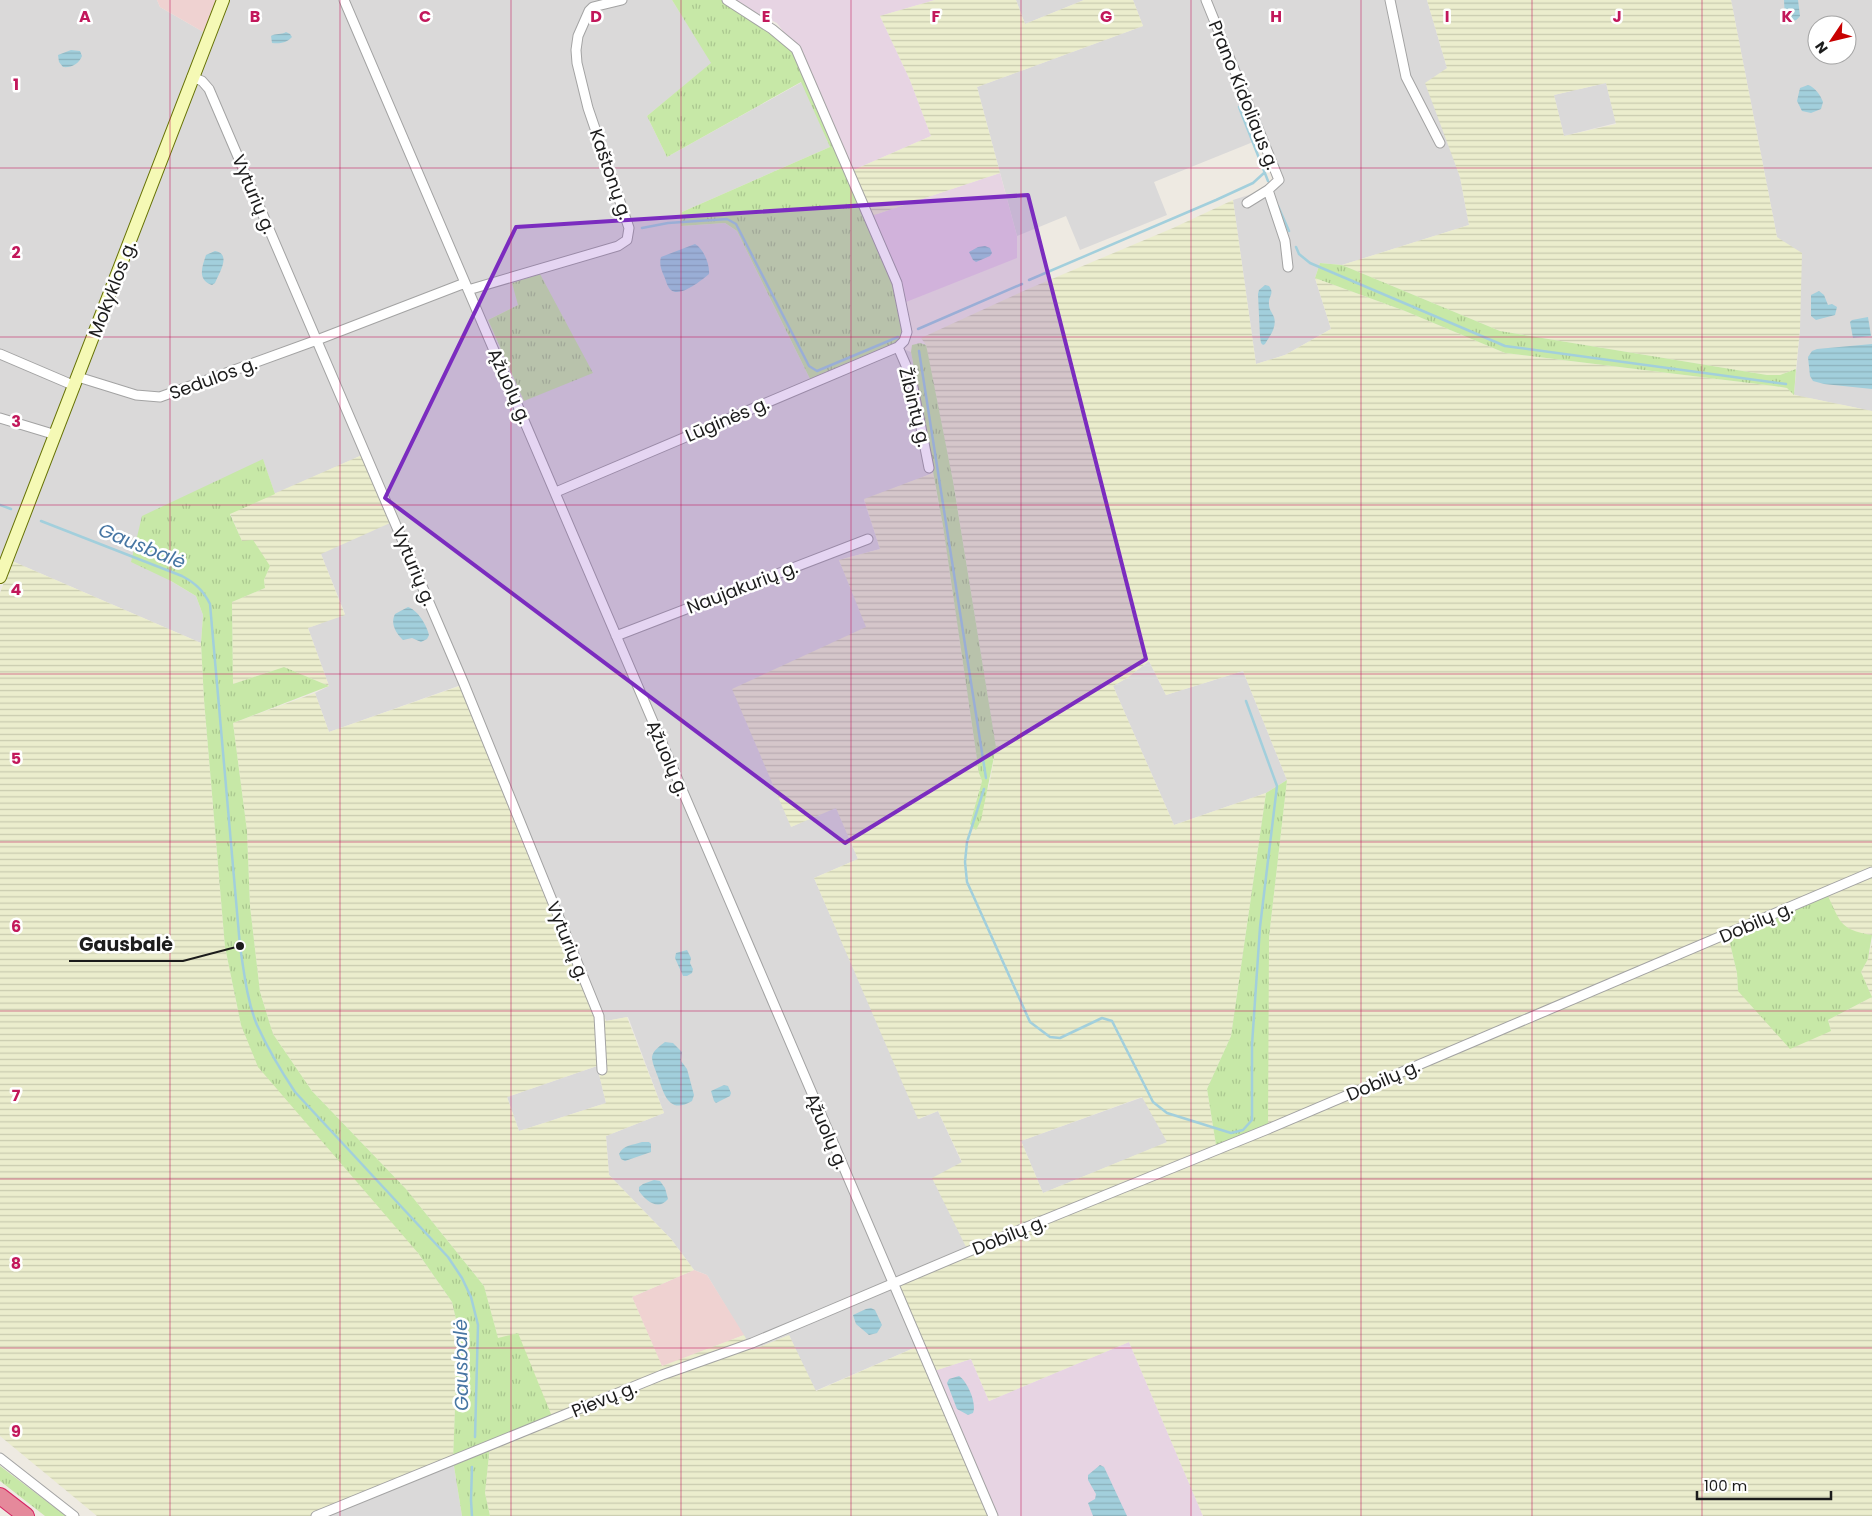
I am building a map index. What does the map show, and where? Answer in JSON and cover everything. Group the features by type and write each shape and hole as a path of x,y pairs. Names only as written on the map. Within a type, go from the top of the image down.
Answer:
{"highway":[{"path":"0,1496 26,1516"}],"main road":[{"name":"Mokyklos g.","path":"0,577 223,0"}],"street":[{"name":"Ąžuolų g.","path":"344,0 993,1516"},
{"name":"Kaštonų g.","path":"467,287 618,246 627,240 629,228 588,108 577,63 576,50 583,21 592,4 622,0"},
{"path":"727,0 772,29 796,49 805,67 897,283 907,332 904,341 898,347"},
{"name":"Prano Kidoliaus g.","path":"1206,0 1279,180 1268,190 1247,203"},
{"path":"1390,0 1406,77 1440,143"},
{"name":"Vyturių g.","path":"192,77 202,81 209,89 464,684 599,1016 602,1070"},
{"path":"1268,190 1285,241 1288,268"},
{"name":"Sedulos g.","path":"0,354 76,381 150,398 160,397 467,287"},
{"name":"Žibintų g.","path":"898,347 911,377 929,468"},
{"name":"Lūginės g.","path":"556,492 898,347"},
{"path":"0,418 56,435"},
{"name":"Naujakurių g.","path":"616,636 868,539"},
{"name":"Dobilų g.","path":"892,1283 1259,1133 1872,872"},
{"name":"Pievų g.","path":"316,1516 662,1375 752,1343 892,1283"},
{"path":"0,1458 74,1516"}],"highlighted area":[{"path":"1028,195 1146,659 845,843 385,498 516,227"}],"shaded area":[{"path":"0,0 157,0 160,7 205,33 0,567"},
{"path":"157,0 217,0 205,33 160,7"},
{"path":"228,0 672,0 712,63 647,116 667,157 802,82 830,147 682,212 681,226 725,223 737,231 812,383 903,349 911,352 933,473 864,500 880,549 839,560 867,627 791,827 836,807 858,859 814,878 919,1119 938,1111 962,1163 968,1251 923,1344 815,1391 789,1335 752,1350 707,1275 694,1270 671,1239 609,1175 606,1136 664,1113 628,1017 606,1021 464,684 329,732 315,693 329,686 308,628 345,614 321,554 369,452 275,494 263,460 171,581 196,596 203,615 201,643 12,561","holes":["518,305 524,401 488,320"]},
{"path":"731,0 935,0 880,16 910,80 931,136 849,172 796,49 777,23"},
{"path":"1016,0 1084,0 1025,24"},
{"path":"1133,0 1427,0 1447,68 1453,156 1460,177 1469,225 1342,265 1320,263 1315,278 1331,329 1285,355 1256,364 1233,200 1258,192 1275,179 1258,140 1154,182 1167,215 1080,250 1066,216 1017,236 977,87 1143,26"},
{"path":"1731,0 1872,0 1872,411 1794,395 1800,329 1777,237"},
{"path":"1606,83 1616,123 1564,136 1554,95"},
{"path":"1000,173 1017,236 1017,258 901,304 868,217"},
{"path":"1149,661 1166,695 1243,671 1287,780 1266,793 1174,825 1113,686"},
{"path":"597,1066 606,1103 519,1131 507,1097"},
{"path":"1143,1097 1168,1142 1043,1193 1021,1141"},
{"path":"694,1270 707,1275 744,1335 662,1367 632,1297"},
{"path":"1129,1342 1203,1516 995,1516 931,1372 971,1359 989,1401"},
{"path":"453,1460 462,1516 316,1516"}],"green space":[{"path":"672,0 727,0 796,49 897,283 904,341 812,383 737,231 725,223 681,226 682,212 830,147 801,82 667,157 647,116 711,63"},
{"path":"935,0 1016,0 1025,24 1084,0 1133,0 1143,26 977,87 1000,173 868,217 849,172 931,136 910,80 880,16"},
{"path":"1427,0 1731,0 1777,237 1802,253 1800,329 1796,369 1780,375 1767,375 1500,331 1342,265 1469,225 1460,177 1425,83 1447,68","holes":["1606,83 1616,124 1564,136 1554,95"]},
{"path":"1233,200 1256,364 1285,355 1331,329 1315,278 1405,311 1505,353 1787,388 1795,395 1872,411 1872,935 1857,933 1842,925 1728,935 1737,973 1738,991 1831,1031 1828,1020 1872,997 1872,1516 1203,1516 1129,1342 989,1401 971,1359 931,1372 991,1516 490,1516 485,1493 490,1445 518,1333 498,1339 484,1286 406,1189 312,1091 273,1034 260,992 250,906 247,831 233,723 315,693 329,732 468,683 606,1021 627,1017 664,1113 606,1136 609,1175 671,1239 694,1270 632,1297 662,1366 744,1335 752,1350 789,1335 816,1391 923,1344 898,1284 968,1251 932,1178 962,1162 938,1111 918,1119 814,878 858,859 836,808 791,827 732,689 866,627 839,560 880,549 864,499 933,473 943,526 979,773 982,781 970,824 989,786 996,747 953,481 926,345 921,338 1028,289 1173,228","holes":["1149,661 1166,695 1243,671 1287,780 1269,937 1217,1150 1207,1089 1231,1036 1266,793 1174,825 1113,686","597,1066 606,1103 519,1131 507,1097","1142,1097 1167,1142 1043,1193 1021,1141"]},
{"path":"1320,263 1342,265 1500,331 1767,375 1780,375 1796,369 1794,395 1787,388 1774,386 1505,353 1405,311 1315,278"},
{"path":"540,274 593,373 524,401 488,320 518,305 512,283"},
{"path":"920,343 926,345 953,481 996,747 981,820 976,830 970,824 982,781 979,773 943,526 911,352 912,345"},
{"path":"369,452 399,519 321,554 345,615 308,628 329,686 284,667 233,684 232,602 265,588 264,580 270,566 242,541 230,513"},
{"path":"263,459 275,494 230,514 242,541 253,540 270,566 264,580 265,588 232,602 233,684 284,667 329,686 233,723 247,831 250,906 260,992 273,1034 312,1091 406,1189 484,1286 498,1338 518,1333 553,1419 490,1445 485,1493 490,1516 462,1516 453,1460 458,1328 452,1302 418,1253 258,1067 241,1025 225,947 204,700 201,643 203,615 196,596 171,581 131,562 142,516"},
{"path":"12,561 201,643 225,947 241,1025 418,1253 452,1302 458,1328 453,1460 316,1516 97,1516 0,1436 0,593"},
{"path":"1287,780 1269,937 1268,1129 1217,1151 1207,1089 1231,1036 1266,793"},
{"path":"1826,892 1838,917 1846,927 1872,935 1868,959 1861,972 1872,997 1828,1020 1831,1031 1790,1049 1738,991 1737,973 1728,935"},
{"path":"1872,942 1872,997 1861,972 1868,959"},
{"path":"0,1466 66,1516 45,1516 0,1481"}],"water":[{"path":"1784,0 1798,0 1800,16 1797,20 1791,21 1785,18"},
{"path":"286,32 292,37 288,41 272,43 271,36"},
{"path":"71,50 80,51 82,56 74,65 63,67 59,62 58,55"},
{"path":"1808,85 1817,92 1823,102 1821,109 1811,113 1802,111 1797,101 1800,88"},
{"path":"695,244 706,258 709,274 691,287 675,292 670,289 667,283 660,262 661,257"},
{"path":"985,246 990,248 992,253 990,256 976,262 973,260 969,252 978,247"},
{"path":"215,251 223,256 224,260 215,283 212,285 204,280 202,268 206,255"},
{"path":"1265,285 1269,286 1271,291 1269,306 1275,324 1271,335 1263,345 1260,337 1258,294 1259,290"},
{"path":"1819,291 1824,295 1828,305 1832,304 1837,307 1835,315 1816,320 1811,316 1811,295"},
{"path":"1868,317 1871,336 1853,338 1850,322"},
{"path":"1872,344 1872,389 1824,384 1813,381 1810,376 1808,357 1812,351"},
{"path":"408,607 419,615 428,631 427,639 421,642 412,638 403,640 394,628 395,614"},
{"path":"687,950 693,969 692,973 683,976 675,958 676,953"},
{"path":"665,1042 673,1043 682,1052 681,1061 687,1069 694,1095 692,1101 684,1105 678,1106 673,1104 665,1096 653,1064 652,1057 654,1052"},
{"path":"724,1085 728,1086 731,1093 730,1096 716,1103 711,1091"},
{"path":"642,1142 649,1142 651,1144 651,1152 625,1161 621,1159 619,1154 623,1149"},
{"path":"654,1180 660,1181 665,1188 668,1199 664,1203 652,1203 639,1191 639,1187 643,1184"},
{"path":"871,1308 875,1310 882,1325 877,1333 869,1335 856,1324 853,1315"},
{"path":"959,1376 966,1383 973,1399 973,1413 968,1415 957,1409 947,1383 949,1379"},
{"path":"1100,1465 1104,1467 1127,1516 1093,1516 1088,1503 1095,1499 1096,1494 1088,1480 1088,1475"}],"waterway":[{"path":"1239,107 1268,181"},
{"path":"1029,280 1216,200 1253,183 1264,173"},
{"path":"1278,206 1289,231"},
{"path":"642,228 668,223 727,219 736,224 809,366 817,371 898,337"},
{"path":"1296,247 1299,254 1310,263 1505,346 1786,384"},
{"path":"918,329 1022,284"},
{"path":"919,351 986,778"},
{"name":"Gausbalė","path":"0,505 11,509"},
{"name":"Gausbalė","path":"41,521 182,576 198,587 210,604 240,946 246,986 254,1016 270,1051 295,1092 448,1257 462,1278 471,1297 478,1325 475,1437"},
{"path":"984,789 967,842 965,862 967,882 1030,1022 1050,1037 1060,1038 1102,1018 1112,1021 1153,1102 1167,1113 1231,1133 1243,1130 1252,1120 1252,1045 1260,927 1277,786 1246,701"},
{"name":"Gausbalė","path":"472,1467 472,1516"}],"place":[{"name":"Gausbalė","path":"240,946"}]}
